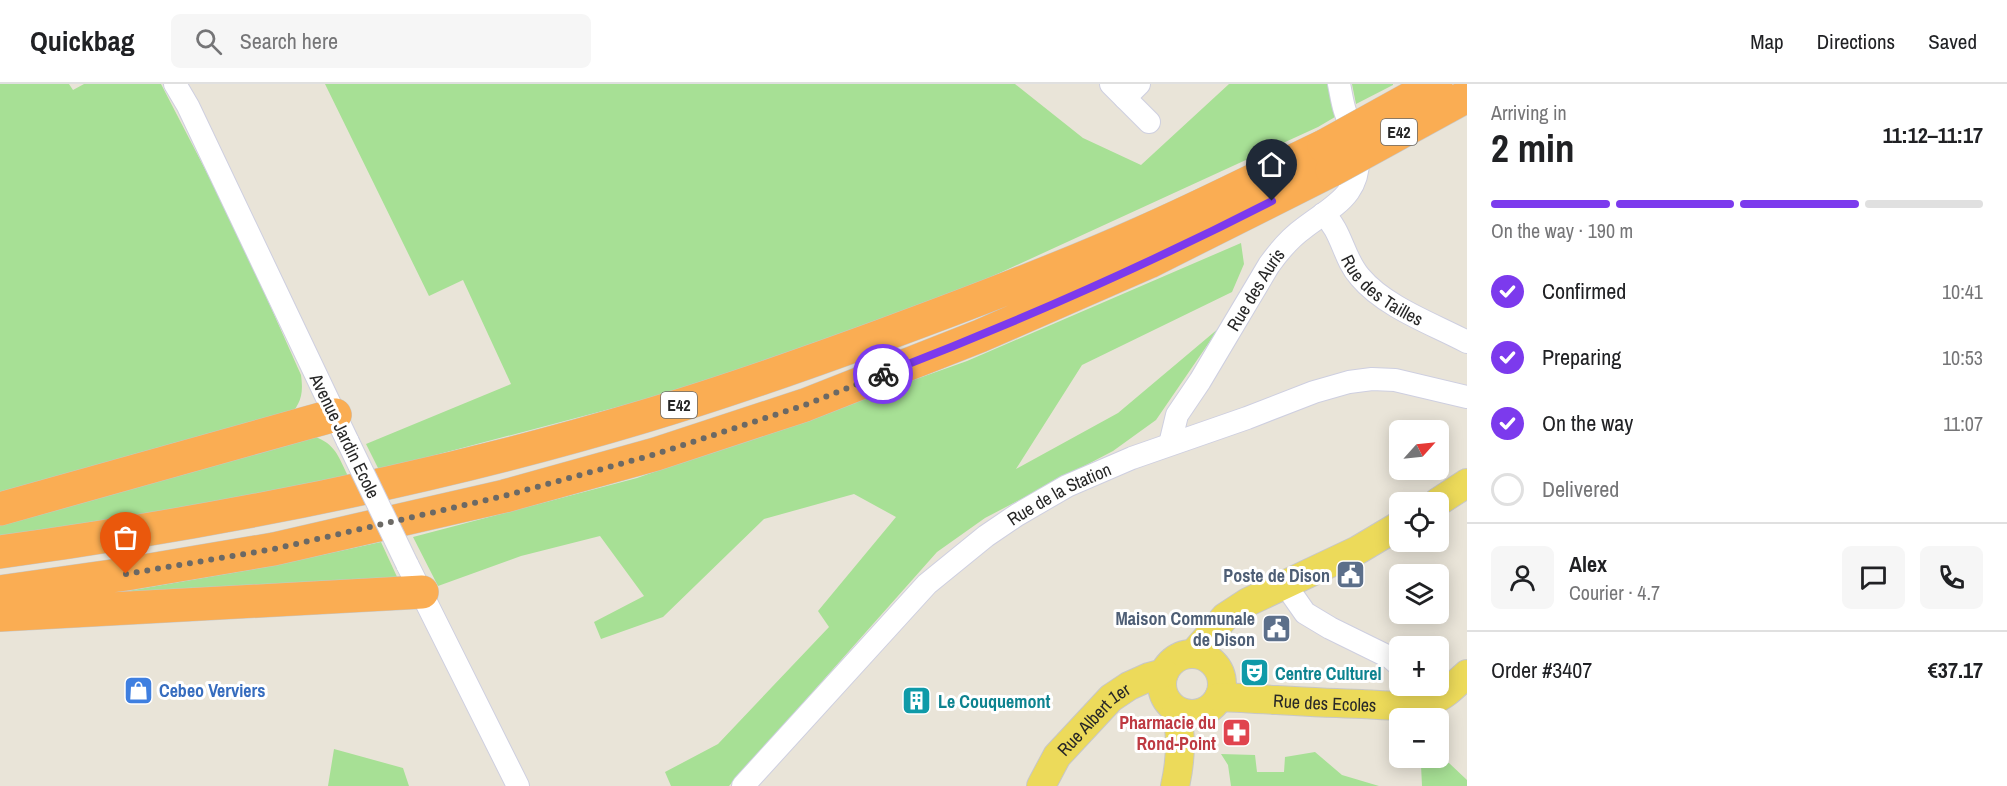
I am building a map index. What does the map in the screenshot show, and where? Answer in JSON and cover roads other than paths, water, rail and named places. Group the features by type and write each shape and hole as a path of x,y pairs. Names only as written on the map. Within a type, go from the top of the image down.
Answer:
{"highway":[{"name":"E42","path":"0,592 274,549 504,496 656,454 805,405 980,336 1149,262 1328,158 1436,84"},
{"name":"E42","path":"0,552 120,536 266,509 495,458 644,417 790,369 971,303 1328,158 1467,96"},
{"path":"0,509 341,429"},
{"path":"0,615 414,578"}],"main road":[{"path":"1449,495 1467,483"},
{"path":"1193,654 1225,617 1284,583 1358,550 1389,532"},
{"path":"1178,774 1180,729 1199,706 1222,688 1222,678 1212,661 1193,654 1176,659 1169,665 1164,673 1162,690 1165,698 1199,706"},
{"name":"Rue Albert 1er","path":"1041,786 1057,756 1111,698 1129,686 1164,673"},
{"name":"Rue des Ecoles","path":"1199,706 1402,699 1429,702 1446,693 1467,674"}],"street":[{"name":"Avenue Jardin Ecole","path":"176,84 341,429 518,786"},
{"name":"Rue des Auris","path":"1170,444 1177,415 1200,381 1269,265 1301,229 1343,200 1351,189 1359,168 1358,147 1344,108 1339,84"},
{"path":"1125,89 1149,122"},
{"name":"Rue des Tailles","path":"1323,214 1332,222 1349,262 1371,289 1396,305 1467,342"},
{"name":"Rue de la Station","path":"743,786 927,584 961,555 1017,515 1067,486 1170,444 1314,392 1349,382 1372,379 1395,380 1467,397"},
{"path":"1284,583 1305,613 1389,657"}],"place":[{"name":"Poste de Dison","path":"1351,575"},
{"name":"Maison Communale de Dison","path":"1276,628"},
{"name":"Centre Culturel","path":"1254,673"},
{"name":"Cebeo Verviers","path":"138,690"},
{"name":"Le Couquemont","path":"917,701"},
{"name":"Pharmacie du Rond-Point","path":"1237,732"}]}
